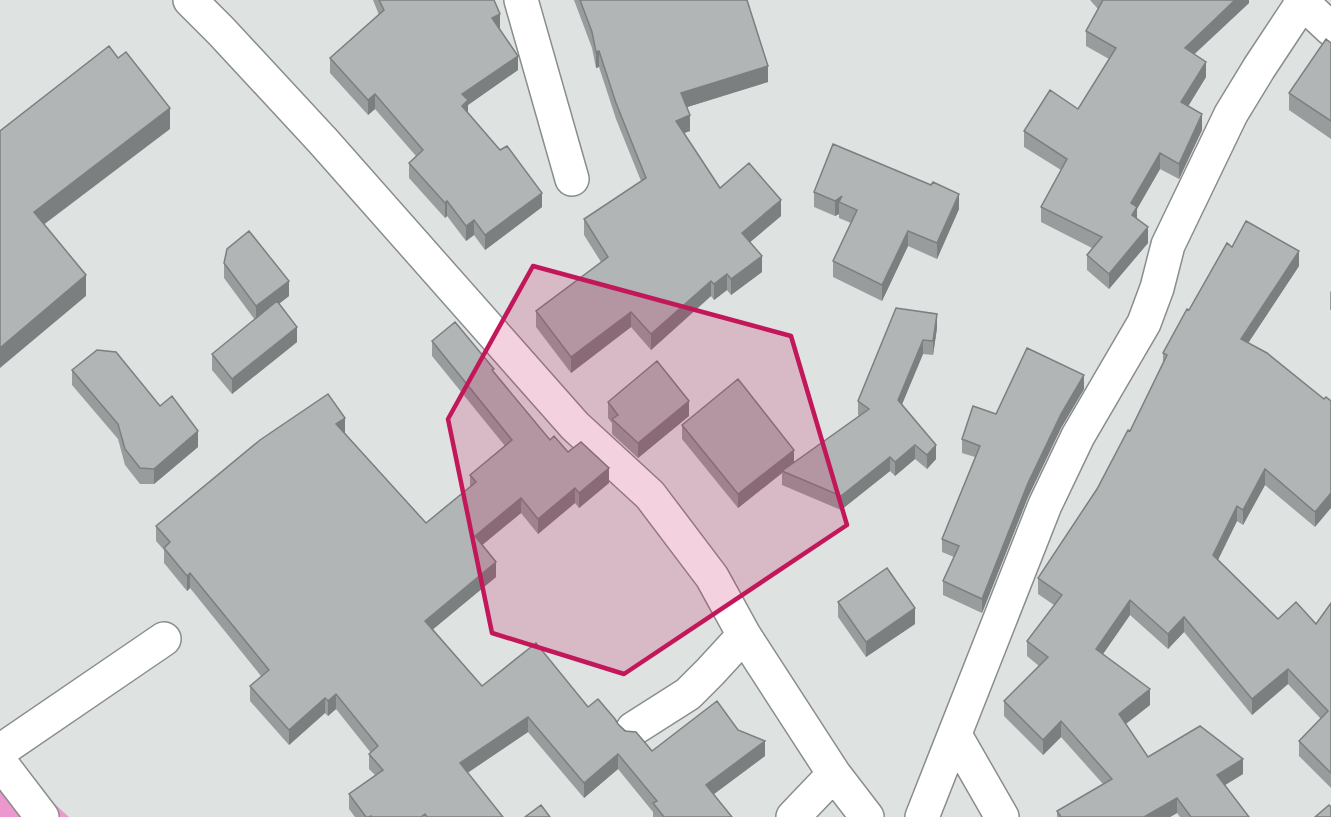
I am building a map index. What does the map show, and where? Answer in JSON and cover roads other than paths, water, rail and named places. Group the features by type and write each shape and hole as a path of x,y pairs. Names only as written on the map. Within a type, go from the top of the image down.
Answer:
{"street":[{"path":"190,0 222,31 322,141 575,426 650,495 712,578 744,635 834,774 867,817"},
{"path":"521,0 572,179"},
{"path":"922,817 1045,505 1078,436 1144,323 1168,245 1231,114 1301,2 1331,29"},
{"path":"633,729 688,693 744,635"},
{"path":"0,751 164,639"},
{"path":"955,735 1002,817"},
{"path":"0,762 42,817"},
{"path":"793,817 834,774"}]}
